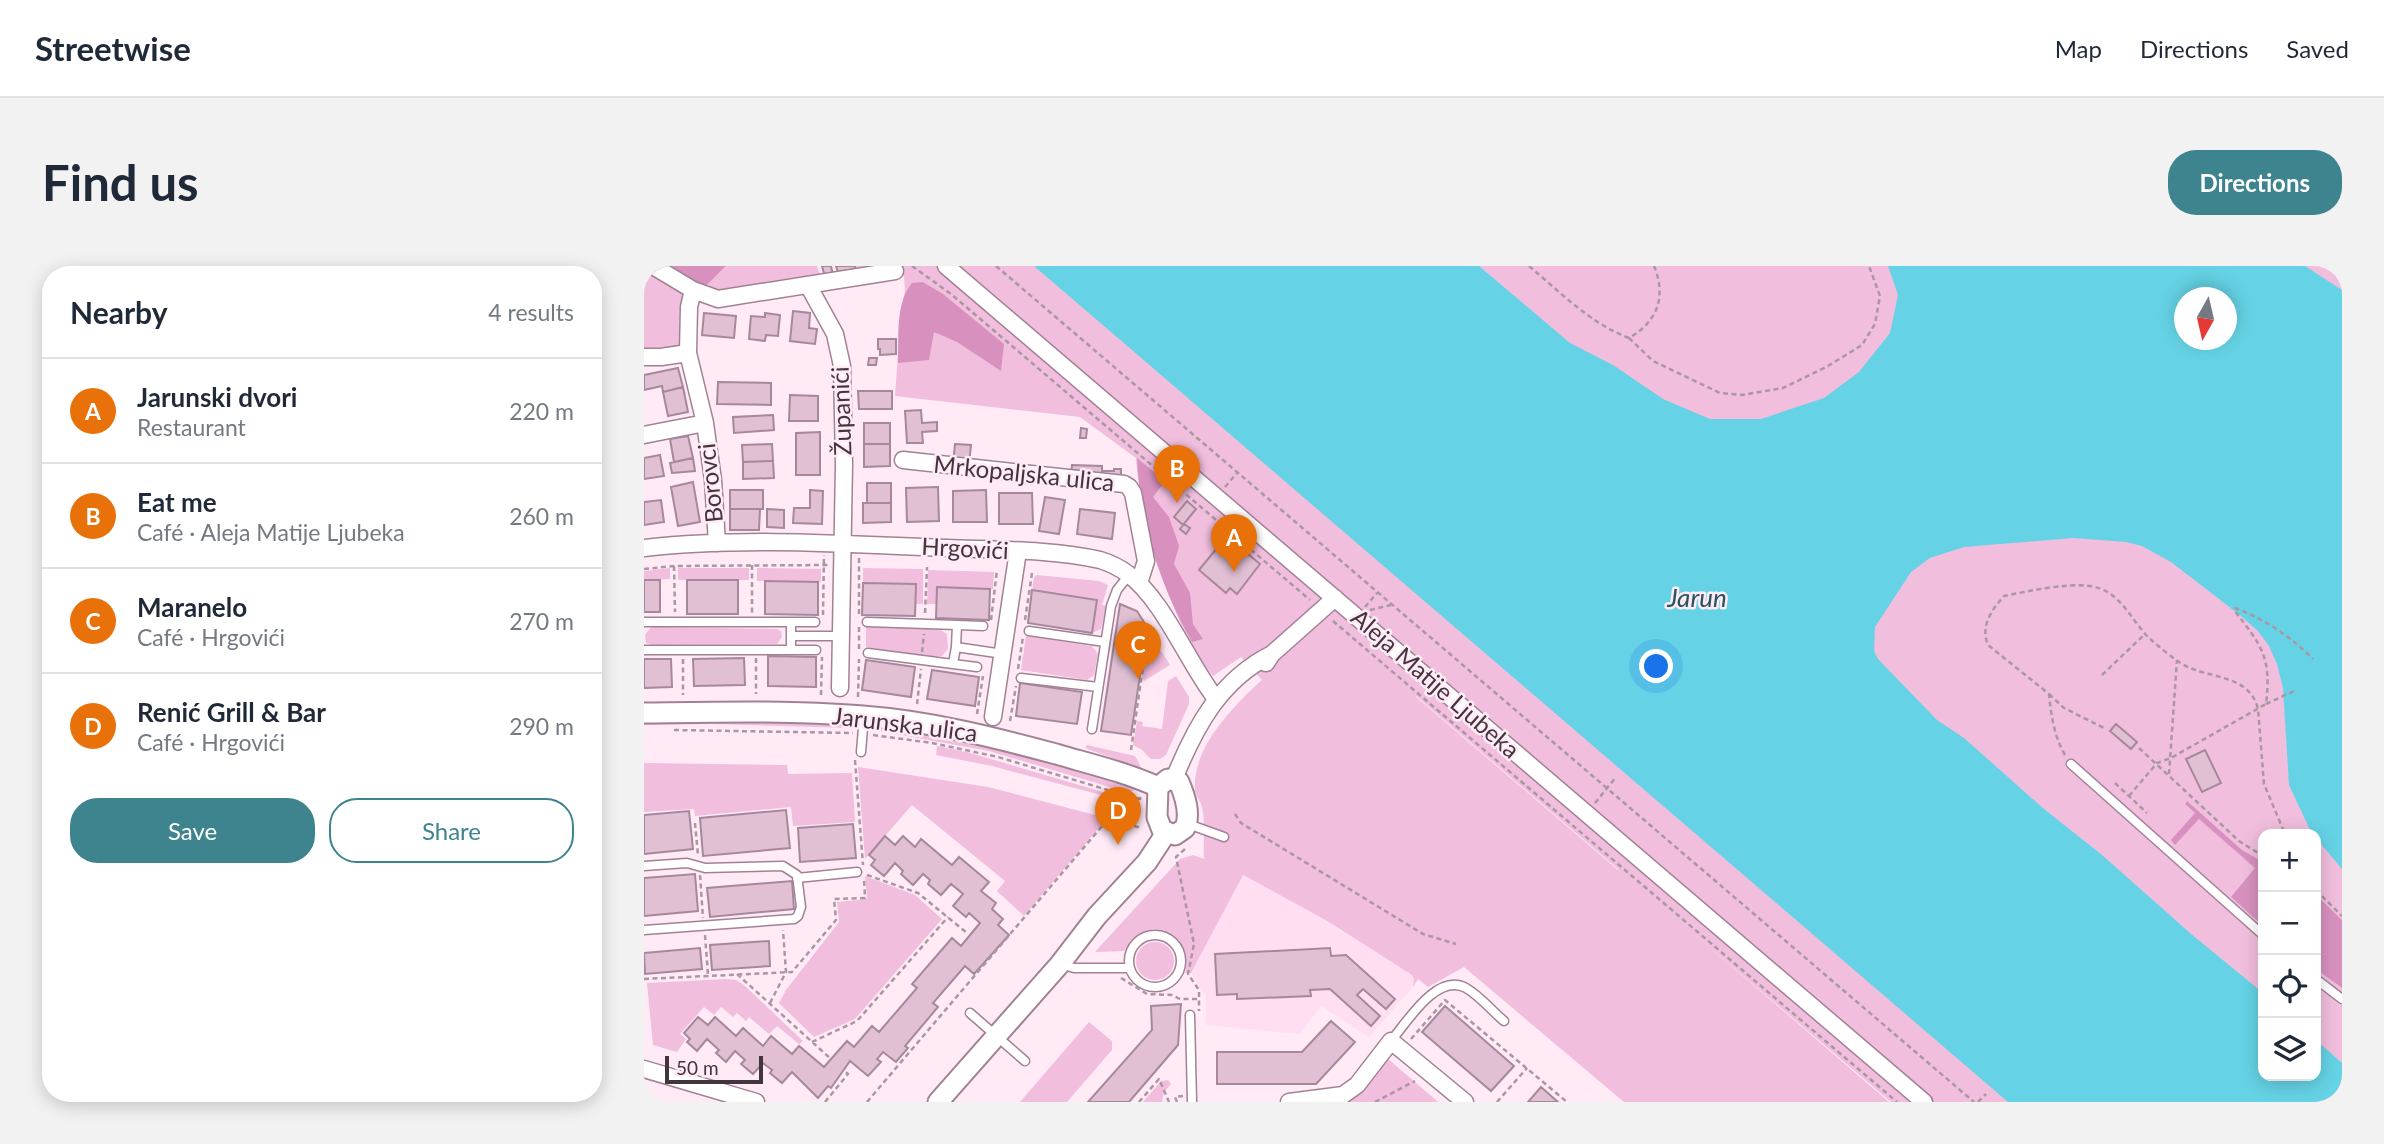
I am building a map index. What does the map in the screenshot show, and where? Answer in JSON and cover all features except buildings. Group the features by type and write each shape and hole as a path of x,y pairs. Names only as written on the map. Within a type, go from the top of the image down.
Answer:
{"street":[{"path":"653,266 693,290 718,299 895,271"},
{"name":"Aleja Matije Ljubeka","path":"946,266 1924,1102"},
{"name":"Županići","path":"808,285 835,334 842,366 842,544"},
{"name":"Borovci","path":"693,290 688,353 705,423 713,480 717,543"},
{"path":"644,357 660,358 688,353"},
{"name":"Borovci","path":"644,435 705,423"},
{"name":"Mrkopaljska ulica","path":"904,460 1124,484 1133,493 1146,561 1134,579"},
{"name":"Hrgovići","path":"644,548 717,543 842,544 1018,551 1102,561 1134,579 1160,610 1198,676 1216,699"},
{"name":"Jarunska ulica","path":"840,688 842,544"},
{"name":"Jarunska ulica","path":"993,717 1018,551"},
{"path":"1157,787 1179,782 1185,795 1187,824 1175,835 1162,830 1157,817 1157,787 1195,730 1216,699 1234,690 1255,674 1272,654 1335,598"},
{"name":"Jarunska ulica","path":"644,713 741,712 859,725 944,727 1091,764 1157,787"},
{"path":"938,1102 1060,964 1097,916 1147,862 1166,833"},
{"path":"1289,1102 1343,1096 1396,1046 1465,1102"},
{"path":"644,1069 756,1102"}],"lane":[{"path":"1092,729 1114,598 1117,590 1134,579"},
{"path":"644,622 815,622"},
{"path":"791,622 791,650"},
{"path":"867,622 983,626"},
{"path":"953,664 957,625"},
{"path":"1029,631 1105,642"},
{"path":"791,636 841,636"},
{"path":"956,647 1003,654"},
{"path":"644,650 816,650"},
{"path":"868,653 977,667"},
{"path":"1021,678 1098,687"},
{"path":"859,725 861,751"},
{"path":"2071,764 2258,931"},
{"path":"1187,824 1224,838"},
{"path":"644,866 687,863 705,869 783,866 793,871 797,877 800,912 794,919 644,930"},
{"path":"797,877 857,872"},
{"path":"1142,938 1167,938 1179,951 1181,959 1177,975 1166,985 1144,985 1137,981 1129,968 1131,951 1142,938"},
{"path":"1060,964 1074,968 1129,968"},
{"path":"2321,983 2342,999"},
{"path":"1396,1046 1432,993 1449,984 1466,989 1504,1021"},
{"path":"971,1013 1025,1062"},
{"path":"1192,1102 1195,1015"}],"path":[{"path":"912,266 951,293 1310,600"},
{"path":"996,266 1976,1102 1986,1094"},
{"path":"1529,266 1612,332 1629,338 1653,361 1720,393 1742,395 1783,388 1828,366 1862,345 1875,324 1880,296 1869,266"},
{"path":"1629,338 1644,329 1656,312 1660,297 1660,279 1654,266"},
{"path":"1221,492 1238,472"},
{"path":"644,569 674,566 835,565"},
{"path":"1010,720 1032,573"},
{"path":"2106,730 2064,708 1988,645 1984,636 1989,614 2004,596 2091,586 2115,596 2146,633 2177,660 2196,670 2238,682 2255,698 2264,784 2283,829"},
{"path":"1377,593 1361,612 1391,605"},
{"path":"2266,704 2268,676 2265,659 2259,641 2234,610 2236,608 2263,619 2282,631 2313,659"},
{"path":"1333,621 1897,1102"},
{"path":"1130,750 1149,625"},
{"path":"2102,676 2146,633"},
{"path":"2169,774 2177,660"},
{"path":"2129,796 2157,763 2294,691"},
{"path":"2049,694 2052,719 2060,745 2071,764"},
{"path":"670,730 859,725"},
{"path":"871,735 932,743 998,757 1140,799 1157,787"},
{"path":"2139,748 2239,841 2258,853"},
{"path":"1591,808 1616,777"},
{"path":"2115,783 2147,813"},
{"path":"1235,814 1241,824 1423,934 1455,944"},
{"path":"867,1102 1109,818 1141,828"},
{"path":"695,823 708,975"},
{"path":"1176,857 1194,944 1188,974 1199,990 1200,999 1195,1015"},
{"path":"857,872 918,893 967,933"},
{"path":"2318,892 2342,916"},
{"path":"812,1042 857,1021 948,917"},
{"path":"770,1004 786,972 782,920"},
{"path":"737,974 831,1059"},
{"path":"1118,976 1147,994 1200,999"},
{"path":"1396,1046 1445,1000 1567,1102"},
{"path":"1497,1102 1527,1068"},
{"path":"825,1102 848,1074 843,1070"},
{"path":"1375,1102 1431,1074"},
{"path":"1139,1102 1159,1079 1169,1102"}],"shaded area":[{"path":"669,266 726,266 703,289"},
{"path":"726,266 817,266 821,278 720,295 703,289"},
{"path":"855,266 2342,266 2342,1102 1891,1102 1679,921 1889,1102 1624,1102 1464,967 1428,987 1418,979 1413,987 1412,975 1329,922 1243,875 1191,973 1185,973 1186,956 1176,939 1154,929 1136,936 1124,951 1095,952 1180,859 1193,855 1204,859 1203,816 1195,789 1200,758 1217,728 1262,680 1241,657 1213,676 1198,655 1172,602 1151,542 1136,458 1080,417 895,396 904,277 898,267 838,276 838,272 855,269","holes":["1416,697 1618,869 1618,870"]},
{"path":"644,267 685,294 681,349 644,351"},
{"path":"923,282 943,294 1004,344 1001,371 957,342 934,332 929,360 898,363 899,321 903,300 912,283"},
{"path":"1137,458 1165,481 1153,497 1169,517 1179,546 1174,564 1190,593 1193,624 1203,639 1192,642 1161,576 1142,506"},
{"path":"670,568 670,579 644,580 644,571"},
{"path":"678,568 749,568 749,580 678,580"},
{"path":"757,568 821,569 821,582 757,581"},
{"path":"863,568 923,569 923,604 915,604 915,584 863,583"},
{"path":"928,570 994,572 993,589 937,587 936,604 927,604"},
{"path":"1037,575 1099,581 1108,585 1102,605 1106,606 1101,629 1092,633 1096,600 1032,590 1034,577"},
{"path":"866,626 939,629 947,634 948,649 942,656 930,657 866,647"},
{"path":"651,627 777,629 781,631 782,637 777,644 652,645 646,643 645,635"},
{"path":"1151,635 1170,665 1144,681 1142,677"},
{"path":"1026,636 1092,646 1098,654 1094,675 1087,680 1021,670"},
{"path":"1176,676 1189,697 1189,704 1166,755 1160,759 1151,759 1133,745 1137,721 1143,722 1142,726 1162,729 1168,681"},
{"path":"644,719 848,724 853,728 644,725"},
{"path":"885,725 990,745 1135,790 1120,790 989,751 874,730"},
{"path":"1087,745 1135,756 1142,769 1085,748"},
{"path":"937,746 967,752 1103,792 1124,800 1128,805 1128,815 1120,818 1104,812 1100,820 1104,822 1024,916 997,891 1005,881 912,805 865,859 858,767 988,787 1095,815 1101,795 992,766 936,755"},
{"path":"644,763 787,765 788,774 852,773 855,822 793,826 791,807 695,816 694,809 644,812"},
{"path":"2187,801 2242,850 2258,859 2258,921 2231,897 2255,868 2199,819 2175,845 2171,840 2195,813 2185,804"},
{"path":"1242,875 1329,922 1412,975 1413,987 1369,1037 1321,1006 1300,1034 1206,1025 1206,996 1191,973"},
{"path":"865,876 915,895 942,919 855,1019 814,1037 779,1003 786,990 839,922 837,902 867,899"},
{"path":"2321,900 2342,920 2342,988 2321,973"},
{"path":"1155,942 1168,948 1174,961 1168,974 1155,980 1142,974 1136,961 1142,948"},
{"path":"736,980 744,985 803,1041 799,1044 777,1026 769,1034 749,1017 746,1021 737,1013 733,1017 721,1007 714,1015 704,1007 680,1034 686,1039 677,1052 653,1045 647,983"},
{"path":"1089,1022 1112,1041 1112,1050 1067,1102 1020,1102"},
{"path":"1387,1058 1438,1102 1339,1102"},
{"path":"1168,1080 1171,1084 1164,1092 1162,1102 1143,1102 1161,1081"}],"water":[{"name":"Jarun","path":"1034,266 1479,266 1570,343 1613,365 1663,399 1710,419 1761,419 1824,398 1859,372 1890,333 1898,295 1888,266 2305,266 2342,290 2342,869 2321,844 2321,829 2310,829 2289,785 2283,688 2269,646 2258,631 2241,616 2171,562 2142,546 2126,542 2073,538 1964,547 1930,558 1911,572 1875,627 1874,651 1878,659 1937,720 1964,738 2258,989 2258,1081 2321,1081 2321,1044 2342,1063 2342,1102 2008,1102"}],"place":[{"name":"Eat me","path":"1177,503"},
{"name":"Jarunski dvori","path":"1234,572"},
{"name":"Maranelo","path":"1138,679"},
{"name":"Renić Grill & Bar","path":"1118,845"}]}
